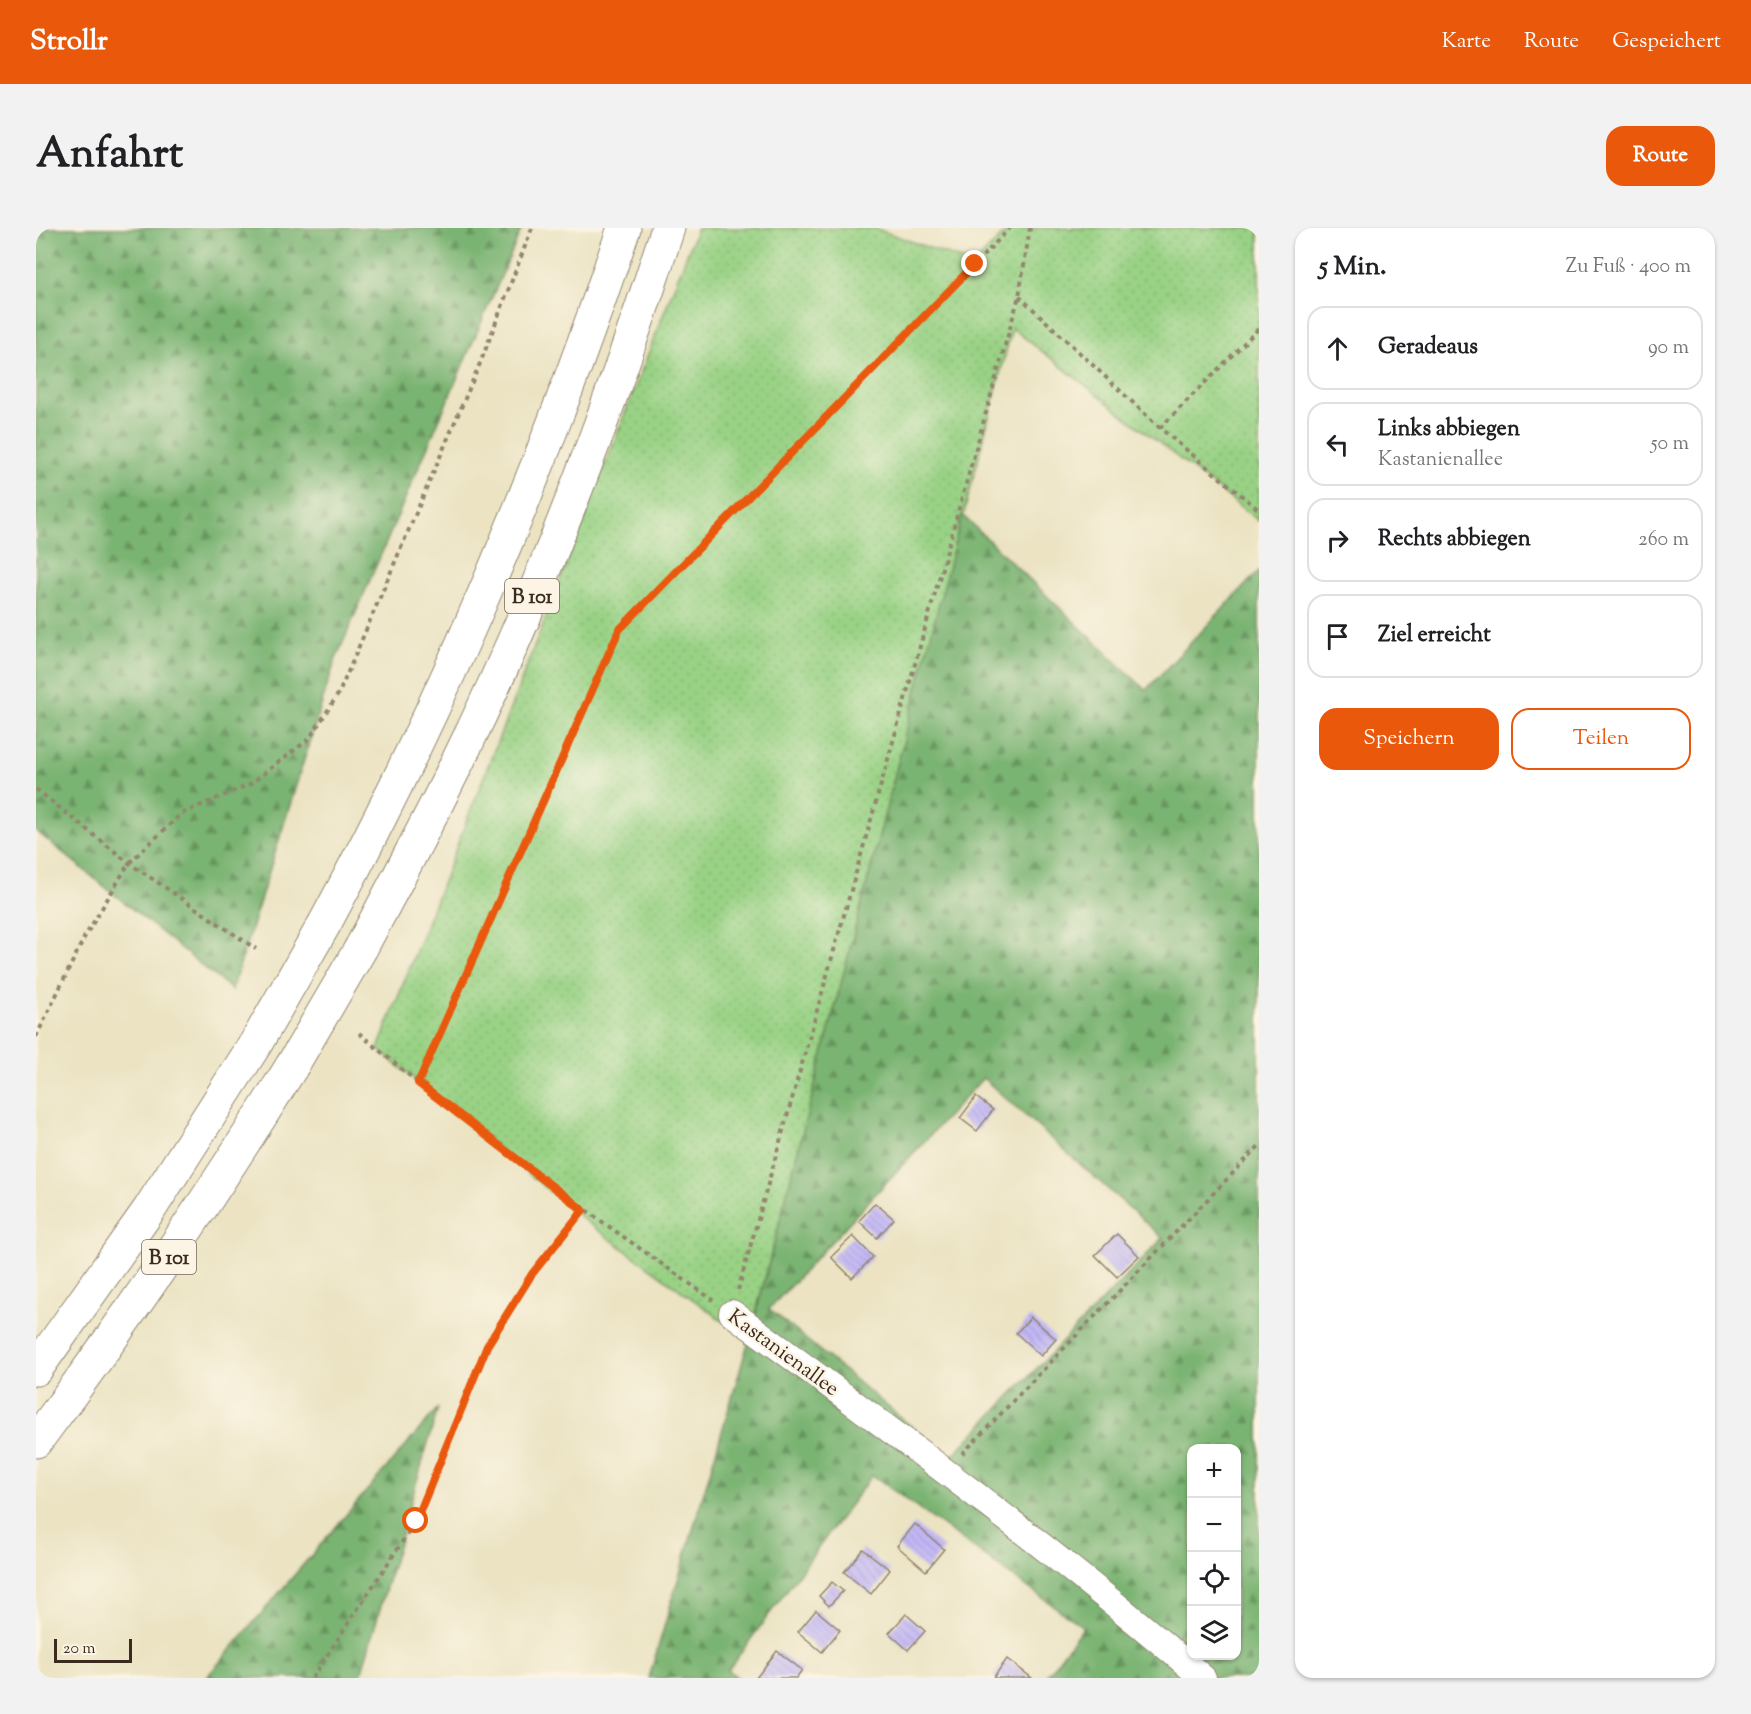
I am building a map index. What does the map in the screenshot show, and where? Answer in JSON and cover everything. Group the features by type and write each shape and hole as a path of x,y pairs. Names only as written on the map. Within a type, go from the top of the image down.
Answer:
{"highway":[{"name":"B 101","path":"36,1369 149,1210 256,1043 362,855 423,734 491,581 556,422 624,228"},
{"name":"B 101","path":"36,1442 98,1359 178,1243 292,1066 361,948 456,767 518,630 567,511 616,384 668,228"}],"street":[{"name":"Kastanienallee","path":"732,1313 945,1471 1119,1606 1203,1678"}],"path":[{"path":"36,1037 84,938 129,863 181,814 250,784 309,739 339,693 481,361 532,228"},
{"path":"418,1083 619,630 1010,228"},
{"path":"732,1313 1019,296 1030,228"},
{"path":"1019,296 1160,428 1259,510"},
{"path":"1160,428 1259,328"},
{"path":"36,789 129,863 256,948"},
{"name":"Kastanienallee","path":"359,1033 418,1083 583,1210 732,1313"},
{"path":"945,1471 1259,1146"},
{"path":"312,1678 416,1521 487,1346 532,1274 583,1210"}],"green space":[{"path":"36,228 522,228 335,661 232,990 36,831"},
{"path":"697,228 874,228 974,264 1010,228 1259,228 1259,521 1012,328 749,1340 588,1223 378,1049"},
{"path":"962,515 1146,690 1259,571 1259,1678 1045,1678 1083,1627 872,1475 728,1670 738,1678 649,1678 749,1340","holes":["983,1078 1163,1238 950,1458 769,1309"]},
{"path":"438,1408 360,1678 206,1678"}],"building":[{"path":"976,1097 993,1110 977,1131 960,1118"},
{"path":"875,1203 894,1219 877,1238 859,1221"},
{"path":"1117,1234 1139,1256 1117,1277 1095,1255"},
{"path":"853,1236 873,1257 852,1278 831,1257"},
{"path":"1031,1317 1056,1339 1041,1356 1016,1333"},
{"path":"915,1524 944,1549 926,1571 897,1546"},
{"path":"863,1549 890,1570 871,1594 844,1572"},
{"path":"832,1582 843,1591 829,1606 819,1596"},
{"path":"816,1610 840,1630 822,1652 798,1632"},
{"path":"906,1614 925,1631 908,1650 889,1633"},
{"path":"777,1651 802,1670 796,1678 756,1678"},
{"path":"1007,1659 1032,1678 993,1678"}],"route":[{"path":"416,1521 487,1346 532,1274 583,1210 418,1083 619,630 975,264"}]}
